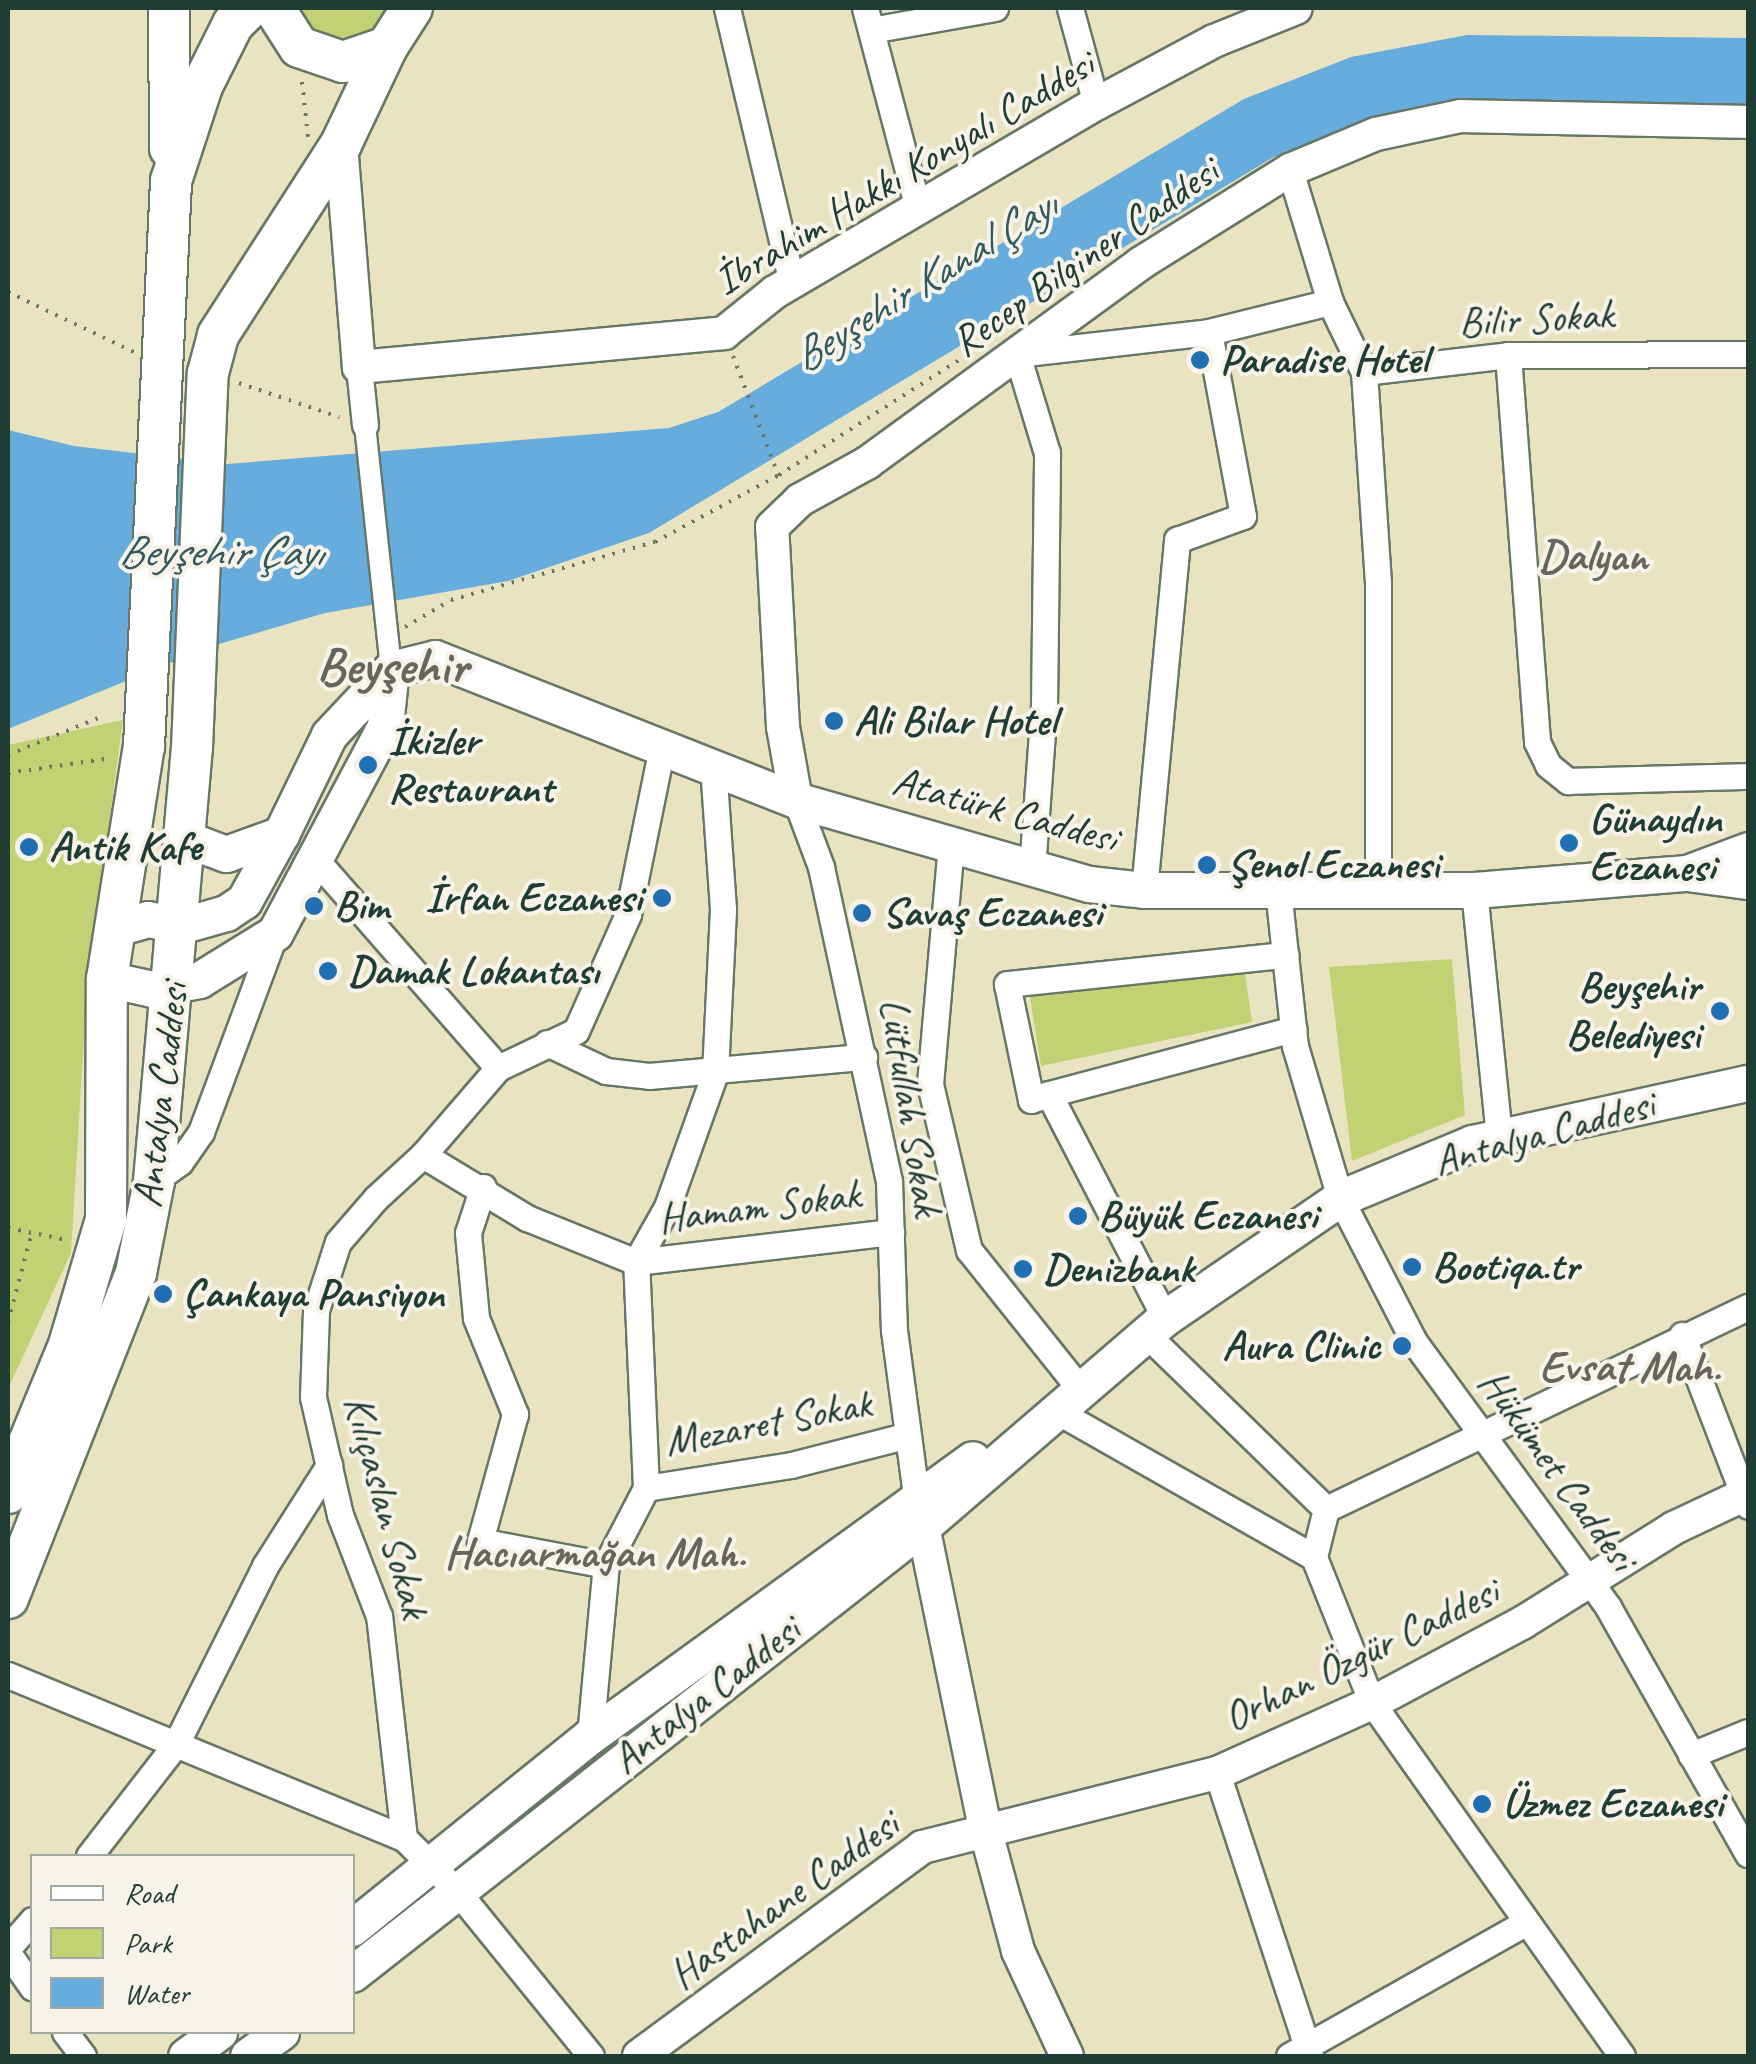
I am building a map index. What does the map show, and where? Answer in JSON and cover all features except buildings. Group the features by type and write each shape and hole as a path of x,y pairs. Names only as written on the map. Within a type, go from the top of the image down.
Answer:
{"main road":[{"path":"169,8 171,181"},
{"path":"171,181 202,86 233,24 249,8"},
{"path":"274,8 299,47 343,62 387,48"},
{"name":"Antalya Caddesi","path":"8,1598 136,1273 154,1182 186,840 208,380 218,336 341,144 387,48 412,8"},
{"name":"Antalya Caddesi","path":"8,1493 69,1346 106,1219 108,978 112,929 143,752 166,370 171,181"},
{"path":"112,929 148,919 180,926 226,913 244,901 330,735 389,644"},
{"path":"108,978 140,988 174,987 224,968 275,932 385,726 389,644"},
{"name":"Atatürk Caddesi","path":"389,644 434,658 796,800 1032,870 1144,890 1474,890 1687,874"},
{"path":"186,840 226,854 281,834"},
{"path":"1687,874 1748,850"},
{"path":"1687,874 1748,881"},
{"name":"Antalya Caddesi","path":"355,1926 442,1880 1066,1399 1155,1326 1340,1198 1499,1137 1748,1083"},
{"name":"Antalya Caddesi","path":"355,1971 590,1736 920,1510"},
{"path":"186,2056 216,2034"},
{"path":"248,2056 278,2034"}],"street":[{"path":"727,8 792,282"},
{"path":"918,208 868,19 995,8"},
{"path":"1070,8 1096,104"},
{"name":"İbrahim Hakkı Konyalı Caddesi","path":"359,367 724,333 792,282 1096,104 1214,40 1296,8"},
{"name":"Recep Bilginer Caddesi","path":"796,800 783,728 772,527 800,500 867,464 1141,263 1290,170 1376,134 1461,116 1748,122"},
{"path":"341,144 364,425 389,644"},
{"path":"1290,170 1330,302 1364,372 1378,583 1378,890"},
{"path":"1032,870 1045,688 1047,452 1017,354 1209,332 1330,302"},
{"path":"1144,890 1177,540 1243,516 1209,332"},
{"name":"Bilir Sokak","path":"1364,372 1508,356 1748,354"},
{"path":"1508,356 1537,742 1548,765 1568,782 1748,776"},
{"name":"Kılıçaslan Sokak","path":"404,1838 379,1616 328,1465 313,1396 316,1310 338,1242 423,1155 498,1068 576,1031 628,914 662,747"},
{"path":"590,1736 606,1565 646,1488 636,1262 666,1207 715,1074 723,909 713,766"},
{"name":"Lütfullah Sokak","path":"796,800 821,867 889,1182 905,1436 920,1510"},
{"path":"951,844 930,1084 968,1250 1066,1399 1314,1557"},
{"path":"316,860 498,1068"},
{"name":"Hükümet Caddesi","path":"1278,890 1293,1028 1340,1198 1414,1343 1590,1582 1748,1854"},
{"path":"1474,890 1499,1137"},
{"path":"154,1182 180,1162 201,1132 275,932"},
{"path":"1285,954 1007,984 1031,1100 1293,1028"},
{"path":"546,1043 570,1060 606,1071 715,1074 864,1058"},
{"path":"1049,1094 1155,1326 1326,1508"},
{"name":"Hamam Sokak","path":"423,1155 484,1187 527,1218 636,1262 891,1232"},
{"path":"484,1187 468,1233 476,1318 514,1414 480,1541 606,1565"},
{"path":"1326,1508 1682,1335 1748,1307"},
{"path":"1682,1335 1747,1498"},
{"name":"Mezaret Sokak","path":"646,1488 791,1465 905,1436"},
{"path":"91,1854 176,1744 265,1566 328,1465"},
{"name":"Orhan Özgür Caddesi","path":"986,1832 1217,1772 1372,1703 1590,1582 1674,1528 1747,1498"},
{"path":"1326,1508 1314,1557 1372,1703 1523,1924 1622,2056"},
{"path":"920,1510 986,1832 1018,1951 1067,2056"},
{"path":"8,1675 404,1838 591,2056"},
{"path":"1691,1755 1748,1732"},
{"path":"1217,1772 1302,2053 1523,1924"},
{"name":"Hastahane Caddesi","path":"640,2056 922,1847 986,1832"},
{"path":"30,1922 8,1950 30,1984"},
{"path":"66,2034 82,2056"}],"path":[{"path":"299,47 313,186"},
{"path":"8,292 166,370"},
{"path":"389,644 452,600 655,542 779,475 972,350"},
{"path":"742,375 778,460"},
{"path":"208,380 364,425"},
{"path":"8,755 103,716"},
{"path":"8,772 84,757 143,752"},
{"path":"8,813 8,834"},
{"path":"8,1322 32,1232"}],"green space":[{"path":"291,8 393,8 384,26 355,44 320,41"},
{"path":"123,720 87,987 71,1253 8,1389 8,745"},
{"path":"1452,959 1465,1115 1352,1161 1329,967"},
{"path":"1244,966 1252,1022 1041,1066 1029,991"}],"water":[{"name":"Beyşehir Çayı","path":"1467,35 1748,38 1748,105 1506,99 1337,131 1272,158 649,533 508,581 325,613 212,646 8,729 8,430 74,446 227,464 669,428 718,412 1244,99 1351,57"}],"place":[{"name":"Paradise Hotel","path":"1200,360"},
{"name":"Ali Bilar Hotel","path":"834,721"},
{"name":"İkizler Restaurant","path":"368,765"},
{"name":"Günaydın Eczanesi","path":"1569,843"},
{"name":"Antik Kafe","path":"29,847"},
{"name":"Şenol Eczanesi","path":"1207,865"},
{"name":"İrfan Eczanesi","path":"662,898"},
{"name":"Bim","path":"314,906"},
{"name":"Savaş Eczanesi","path":"862,913"},
{"name":"Damak Lokantası","path":"328,971"},
{"name":"Beyşehir Belediyesi","path":"1720,1011"},
{"name":"Büyük Eczanesi","path":"1078,1216"},
{"name":"Bootiqa.tr","path":"1412,1267"},
{"name":"Denizbank","path":"1023,1269"},
{"name":"Çankaya Pansiyon","path":"163,1294"},
{"name":"Aura Clinic","path":"1402,1346"},
{"name":"Üzmez Eczanesi","path":"1482,1804"}],"district":[{"name":"Dalyan","path":"1593,556"},
{"name":"Beyşehir","path":"392,667"},
{"name":"Evsat Mah.","path":"1630,1367"},
{"name":"Hacıarmağan Mah.","path":"595,1553"}],"water label":[{"name":"Beyşehir Kanal Çayı","path":"924,281"}]}
